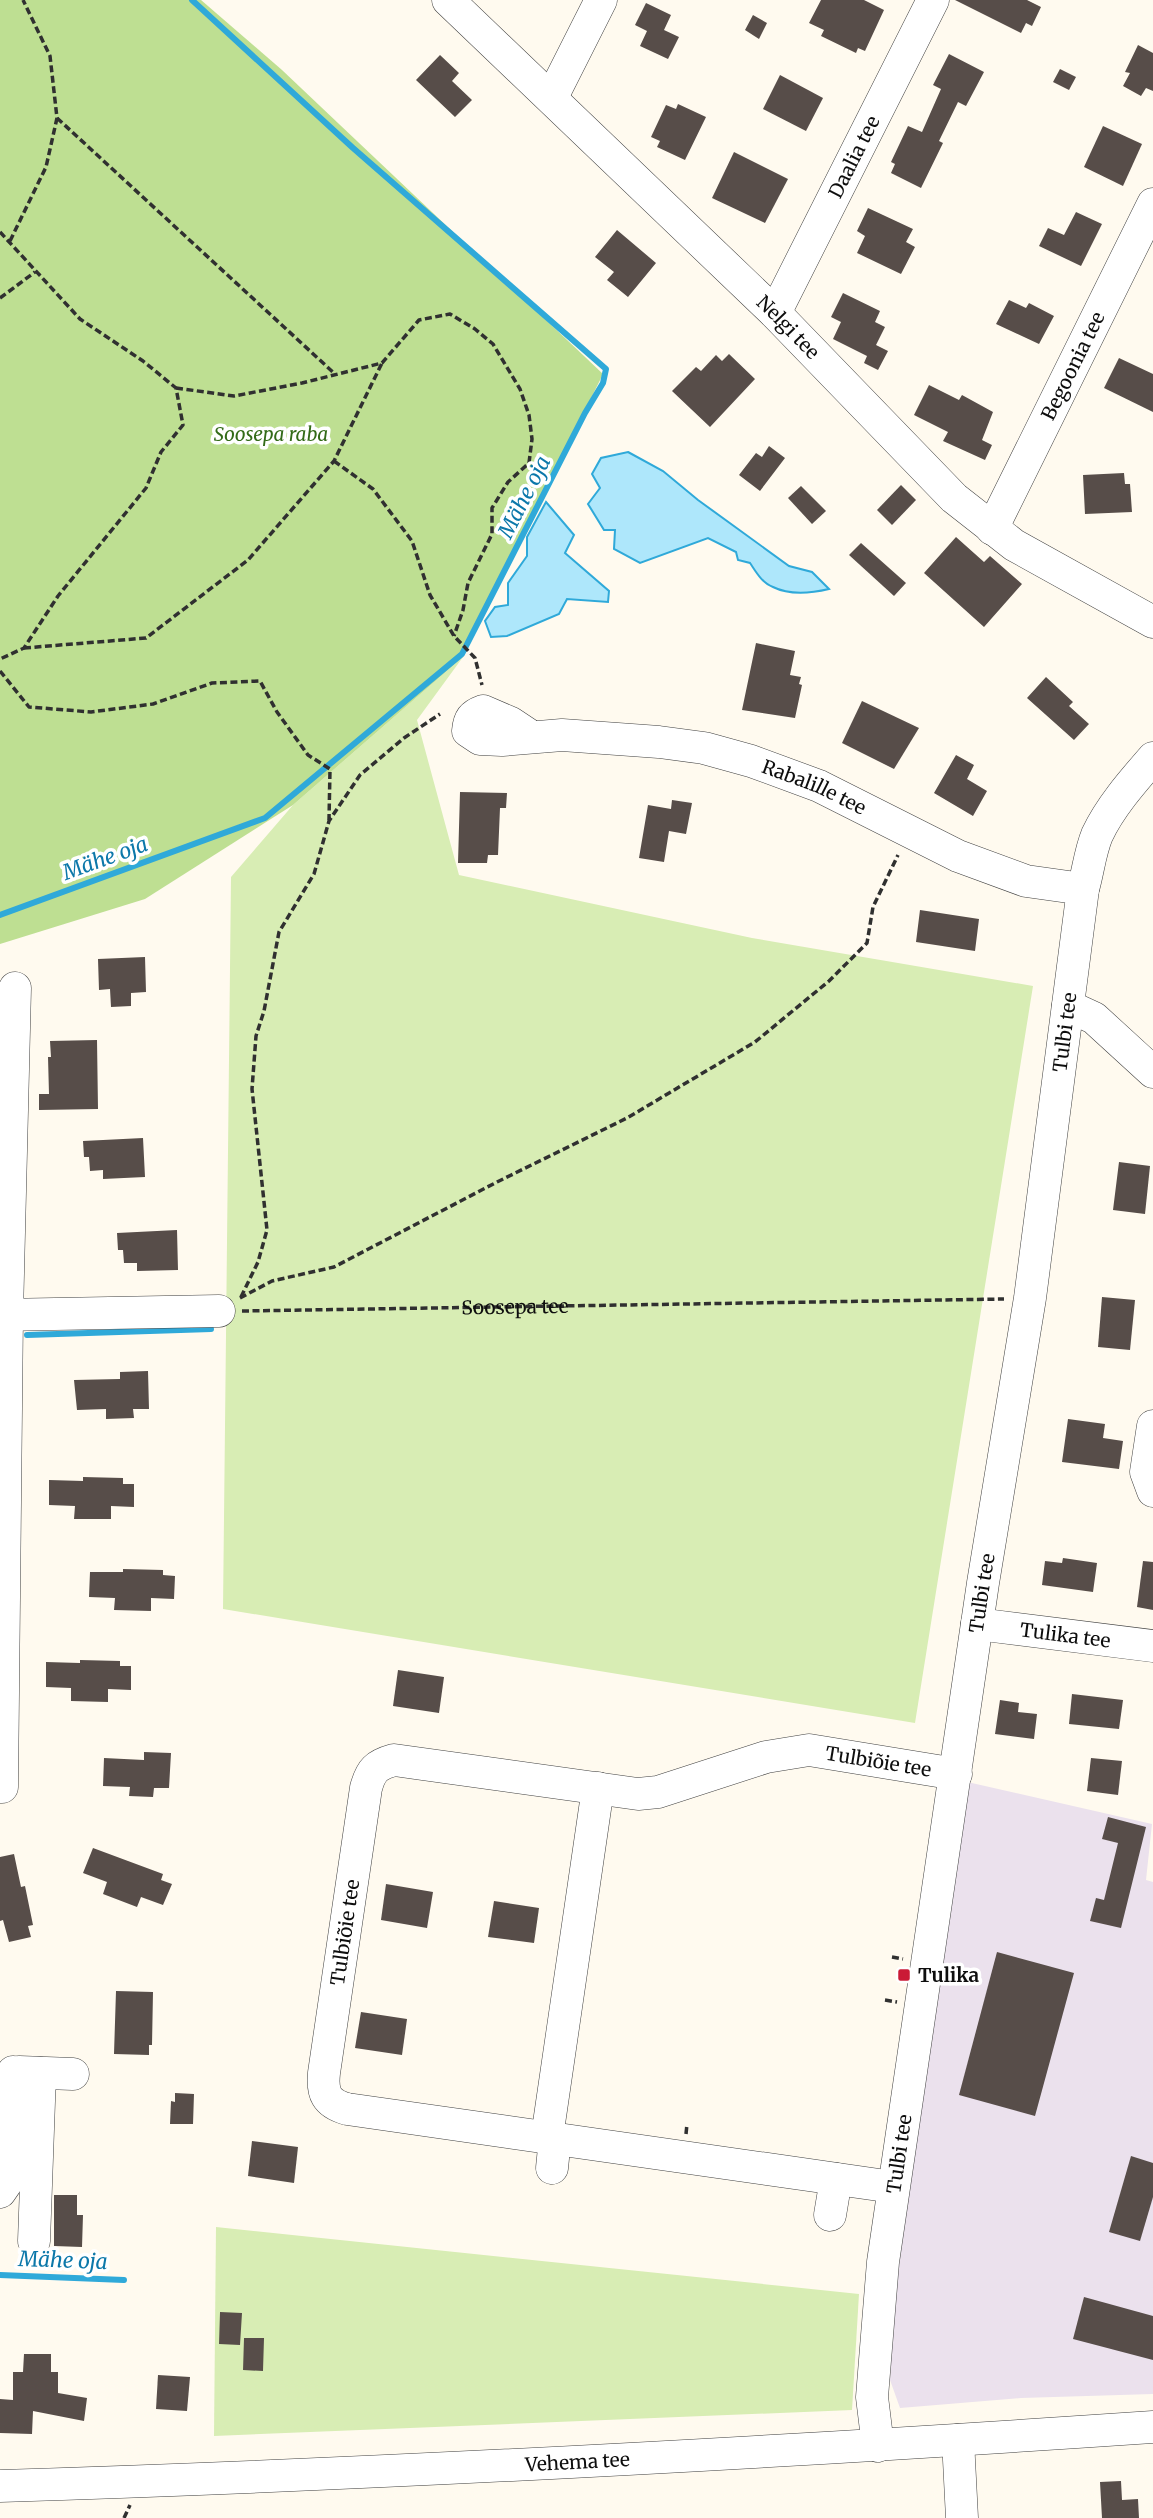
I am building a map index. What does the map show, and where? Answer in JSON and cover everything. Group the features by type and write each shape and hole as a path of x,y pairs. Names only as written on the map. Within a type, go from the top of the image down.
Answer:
{"street":[{"name":"Nelgi tee","path":"448,0 775,313 954,498 992,529 1042,562 1153,622"},
{"path":"552,97 601,0"},
{"name":"Daalia tee","path":"775,313 933,0"},
{"name":"Begoonia tee","path":"992,529 1153,204"},
{"name":"Rabalille tee","path":"532,737 562,735 704,748 751,761 819,786 958,856 1026,881 1083,889"},
{"name":"Tulbi tee","path":"878,2446 872,2397 883,2262 976,1624 1030,1298 1083,889 1102,824 1132,781 1153,758"},
{"path":"2,1787 5,1176 15,988"},
{"path":"1068,1006 1094,1018 1153,1072"},
{"path":"4,1314 230,1304"},
{"path":"1153,1426 1146,1472 1153,1491"},
{"name":"Tulika tee","path":"976,1624 1153,1646"},
{"name":"Tulbiõie tee","path":"893,2187 551,2148 336,2106 324,2094 324,2073 363,1801 370,1772 381,1764 394,1760 638,1794 658,1792 766,1757 809,1750 956,1774"},
{"path":"551,2148 598,1788"},
{"path":"18,2072 73,2074"},
{"path":"0,2192 9,2179 18,2072"},
{"path":"18,2072 34,2241"},
{"path":"830,2214 836,2179"},
{"name":"Vehema tee","path":"0,2486 878,2446 1153,2427"},
{"path":"958,2440 962,2518"}],"path":[{"path":"10,241 46,167 57,118 50,56 23,0"},
{"path":"57,118 335,374"},
{"path":"0,232 80,318 143,361 176,388 234,396 382,363"},
{"path":"0,298 35,272"},
{"path":"0,659 24,649 146,638 248,560 334,461 382,363 419,320 450,314 493,344 520,389 529,415 532,439 529,463 508,482 492,508 492,534 468,583 454,636"},
{"path":"24,649 58,596 146,488 161,452 183,425 176,388"},
{"path":"334,461 373,489 412,541 430,595 454,636 475,658 485,694"},
{"path":"0,671 29,707 91,712 153,704 212,683 260,681 277,712 308,755 330,769 328,821 314,874 279,932 264,1011 256,1036 252,1089 267,1230 258,1262 230,1304"},
{"path":"328,821 360,775 404,738 440,715"},
{"path":"230,1304 272,1281 334,1267 627,1118 755,1042 830,981 867,943 873,907 909,830"},
{"name":"Soosepa tee","path":"230,1304 1030,1298"}],"shaded area":[{"path":"963,1781 1152,1824 1146,1880 1153,1882 1153,2394 1021,2398 900,2408 890,2380 894,2303"}],"green space":[{"name":"Soosepa raba","path":"0,0 201,0 282,70 603,374 463,657 293,805 145,899 0,944"},
{"path":"463,657 417,720 459,875 752,938 1033,986 915,1723 223,1609 231,877 293,805"},
{"path":"216,2227 859,2294 852,2410 214,2436"}],"water":[{"path":"628,452 663,471 789,566 812,572 829,589 801,592 773,587 762,580 750,563 738,560 736,552 708,538 640,563 614,549 615,530 604,530 588,504 600,488 592,474 601,458"},
{"path":"546,502 574,535 565,553 609,591 608,602 567,599 559,614 507,636 491,637 485,621 495,607 508,605 508,583 527,556 527,537"}],"building":[{"path":"821,0 864,0 884,10 865,51 858,48 856,53 821,36 824,30 809,23"},
{"path":"955,0 1027,0 1041,7 1032,26 1026,23 1021,33"},
{"path":"646,3 671,15 664,30 679,37 668,59 640,46 647,31 635,25"},
{"path":"753,15 767,23 759,39 745,30"},
{"path":"1138,45 1153,53 1153,91 1146,88 1141,96 1123,86 1130,73 1125,72"},
{"path":"949,54 984,72 966,106 958,102 939,141 943,143 921,188 891,173 895,164 891,162 908,126 922,132 941,89 933,85"},
{"path":"440,55 459,73 452,81 472,100 455,117 416,80"},
{"path":"1060,69 1076,77 1069,90 1053,82"},
{"path":"780,75 823,98 806,131 763,109"},
{"path":"678,104 706,117 685,160 657,147 660,141 651,137 666,105 676,109"},
{"path":"1103,126 1142,144 1123,186 1084,167"},
{"path":"734,152 788,179 765,223 712,198"},
{"path":"868,208 913,229 906,242 915,247 901,274 857,253 865,236 857,231"},
{"path":"1076,212 1102,224 1081,266 1039,246 1048,228 1064,235"},
{"path":"617,230 656,263 628,297 607,280 614,272 595,257"},
{"path":"843,293 880,311 875,322 885,327 876,345 888,351 878,370 864,363 867,356 833,339 841,322 831,317"},
{"path":"1009,300 1026,308 1029,303 1054,316 1039,344 996,324"},
{"path":"729,354 755,379 710,427 672,391 696,367 701,371 716,355 722,361"},
{"path":"1119,358 1153,374 1153,412 1104,388"},
{"path":"929,385 959,400 962,395 993,412 982,440 992,445 985,460 943,441 948,432 914,415"},
{"path":"769,446 785,458 760,491 739,475 756,453 762,457"},
{"path":"1124,473 1125,484 1130,484 1132,512 1085,514 1083,475"},
{"path":"901,485 916,500 892,525 877,510"},
{"path":"801,486 826,511 812,524 788,498"},
{"path":"956,537 984,562 990,556 1022,584 984,627 924,573"},
{"path":"861,543 906,583 894,596 849,555"},
{"path":"756,643 795,651 790,675 801,677 799,684 802,685 795,718 742,710"},
{"path":"1046,677 1073,702 1069,706 1089,724 1074,740 1027,698"},
{"path":"862,701 919,728 894,769 842,743"},
{"path":"956,755 974,765 967,779 987,791 973,816 934,793"},
{"path":"460,792 507,793 506,808 500,808 498,855 488,855 487,863 458,863"},
{"path":"672,800 692,803 686,834 669,831 664,862 639,858 648,805 671,809"},
{"path":"920,910 979,919 975,951 916,942"},
{"path":"145,957 146,992 131,993 131,1006 111,1007 110,989 99,990 98,959"},
{"path":"97,1040 98,1109 39,1110 39,1094 49,1094 50,1041"},
{"path":"143,1138 145,1177 103,1179 103,1170 90,1171 89,1157 84,1157 83,1141"},
{"path":"1119,1162 1150,1166 1145,1214 1113,1210"},
{"path":"177,1230 178,1270 137,1271 137,1263 124,1263 123,1250 118,1250 117,1233"},
{"path":"1102,1297 1135,1300 1130,1350 1098,1347"},
{"path":"148,1371 149,1409 133,1409 134,1418 106,1419 106,1409 77,1410 74,1380 120,1379 120,1372"},
{"path":"1068,1419 1105,1424 1103,1438 1123,1441 1119,1469 1062,1462"},
{"path":"83,1477 123,1478 123,1484 134,1484 134,1507 111,1506 111,1519 74,1519 75,1506 49,1505 49,1480 83,1481"},
{"path":"1063,1558 1097,1563 1093,1592 1042,1585 1045,1561 1062,1563"},
{"path":"1143,1561 1153,1562 1153,1610 1137,1607"},
{"path":"123,1569 163,1570 163,1575 175,1576 174,1599 151,1598 151,1611 114,1610 115,1598 89,1597 90,1572 123,1572"},
{"path":"80,1660 120,1661 120,1666 131,1666 131,1690 108,1689 108,1702 71,1701 71,1688 46,1687 46,1662 80,1663"},
{"path":"398,1670 444,1677 439,1713 393,1706"},
{"path":"1072,1694 1123,1700 1119,1729 1069,1724"},
{"path":"1000,1700 1019,1703 1018,1712 1037,1714 1034,1739 995,1734"},
{"path":"144,1752 171,1753 169,1788 154,1788 153,1797 129,1796 130,1787 103,1786 104,1758 144,1760"},
{"path":"1091,1758 1122,1761 1118,1795 1087,1791"},
{"path":"1108,1817 1146,1827 1121,1928 1090,1921 1096,1898 1104,1900 1118,1843 1102,1839"},
{"path":"93,1848 163,1874 161,1880 172,1884 163,1905 141,1897 137,1907 103,1894 107,1882 83,1873"},
{"path":"14,1854 21,1887 25,1886 33,1925 28,1926 31,1937 9,1942 3,1920 0,1921 0,1857"},
{"path":"386,1884 433,1892 427,1928 381,1920"},
{"path":"494,1901 539,1908 534,1943 488,1937"},
{"path":"997,1952 1074,1973 1035,2116 959,2095"},
{"path":"116,1991 153,1992 152,2045 149,2045 149,2055 114,2054"},
{"path":"361,2012 407,2019 402,2055 355,2048"},
{"path":"175,2093 194,2094 193,2124 170,2124 171,2101 175,2102"},
{"path":"252,2141 298,2147 294,2183 248,2176"},
{"path":"1131,2156 1153,2163 1153,2197 1140,2241 1109,2232"},
{"path":"54,2195 77,2195 77,2215 83,2215 82,2247 54,2246"},
{"path":"1084,2297 1153,2316 1153,2360 1073,2339"},
{"path":"220,2312 242,2313 240,2345 219,2344"},
{"path":"244,2338 264,2338 263,2371 243,2370"},
{"path":"24,2354 51,2354 51,2372 58,2372 58,2393 87,2398 84,2421 33,2411 32,2434 0,2433 0,2399 13,2400 13,2372 23,2372"},
{"path":"158,2375 190,2377 187,2411 156,2409"},
{"path":"1121,2481 1122,2500 1138,2499 1139,2518 1102,2518 1100,2482"}],"waterway":[{"name":"Mähe oja","path":"0,915 265,818 462,654 585,413 603,383 606,369 353,148 192,0"},
{"path":"27,1335 211,1329"},
{"name":"Mähe oja","path":"0,2275 124,2280"}],"place":[{"name":"Tulika","path":"904,1975"}]}
